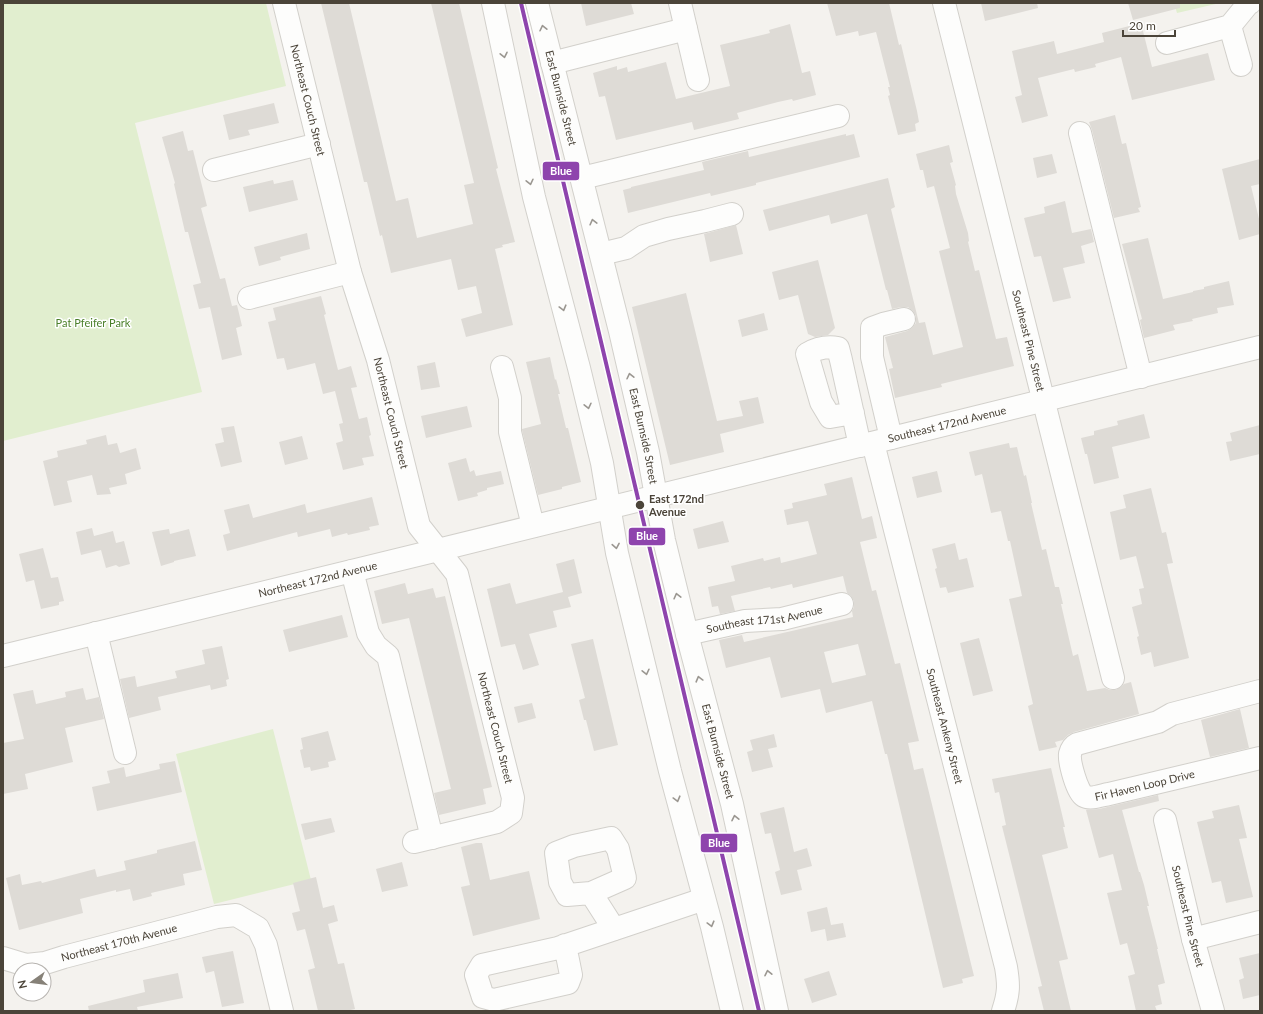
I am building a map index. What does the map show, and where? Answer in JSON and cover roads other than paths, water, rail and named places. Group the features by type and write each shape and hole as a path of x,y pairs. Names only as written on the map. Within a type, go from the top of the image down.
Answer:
{"street":[{"name":"Northeast Couch Street","path":"284,3 350,272 378,360 419,526 457,574 513,798 511,813 497,822 423,840 388,656 376,646 368,633 352,571"},
{"path":"493,3 532,190 579,368 602,463 617,553 666,757 704,898 732,1011"},
{"name":"East Burnside Street","path":"538,3 601,254 648,452 664,540 732,804 777,1011"},
{"path":"680,3 698,80"},
{"name":"Southeast Pine Street","path":"944,3 1113,678"},
{"path":"1168,42 1230,26 1250,3"},
{"path":"1230,26 1241,65"},
{"path":"552,63 686,29"},
{"path":"582,178 838,116"},
{"path":"1080,134 1141,377"},
{"path":"214,170 319,144"},
{"path":"601,254 626,248 644,236 668,229 705,222 732,214"},
{"path":"249,298 350,272"},
{"path":"875,442 872,328 904,319"},
{"name":"Southeast 172nd Avenue","path":"633,502 1260,347"},
{"path":"502,367 510,398 510,432 534,526"},
{"path":"853,413 875,442"},
{"name":"Southeast Ankeny Street","path":"875,442 1006,967 1009,985 1003,1011"},
{"name":"Northeast 172nd Avenue","path":"3,656 633,502"},
{"name":"Southeast 171st Avenue","path":"687,634 745,621 782,618 842,604"},
{"path":"96,633 125,753"},
{"name":"Fir Haven Loop Drive","path":"1260,691 1172,714 1158,722 1074,745 1070,755 1070,760 1076,784 1080,792 1084,796 1090,797 1109,794 1260,758"},
{"name":"Southeast Pine Street","path":"1165,820 1193,939 1213,1011"},
{"path":"590,893 614,929"},
{"path":"566,945 704,898"},
{"name":"Northeast 170th Avenue","path":"3,958 26,965 45,963 218,917 236,915 258,928 266,945 282,1011"},
{"path":"1193,939 1260,922"}],"place":[{"name":"East 172nd Avenue","path":"640,505"}],"park label":[{"name":"Pat Pfeifer Park","path":"93,323"}]}
